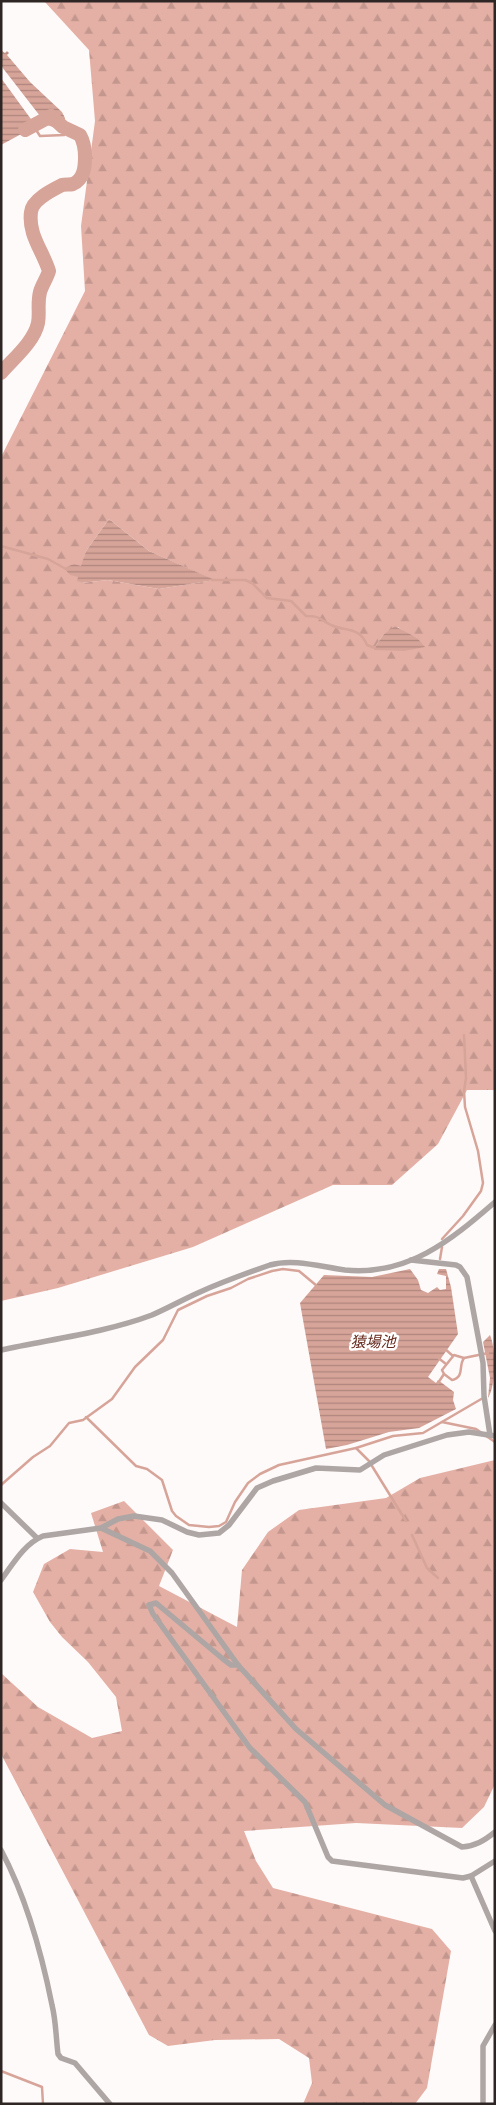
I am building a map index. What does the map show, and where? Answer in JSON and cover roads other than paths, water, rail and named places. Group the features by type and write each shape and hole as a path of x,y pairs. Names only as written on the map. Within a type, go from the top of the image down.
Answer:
{"street":[{"path":"1,1350 91,1332 150,1315 222,1283 280,1263 363,1270 386,1268 411,1260 456,1236 495,1202"},
{"path":"1,1580 19,1555 38,1538 43,1536 101,1528 118,1519 134,1516 162,1520 198,1535 219,1533 229,1525 257,1488 273,1481 316,1468 360,1470 384,1455 447,1435 469,1432 488,1435 481,1355 465,1273 456,1265 411,1260"},
{"path":"1,1503 38,1538"},
{"path":"101,1528 150,1551 187,1592 238,1665 296,1729 385,1805 462,1847 472,1846 485,1840 495,1832"},
{"path":"238,1665 231,1665 223,1659 156,1603 149,1605 153,1614 250,1748 305,1802 328,1857 332,1861 463,1878 471,1876 495,1861"},
{"path":"1,1850 13,1873 35,1939 53,2007 58,2054 61,2058 75,2063 110,2104"},
{"path":"471,1876 495,1931"},
{"path":"483,2104 483,2046 495,2025"}],"water":[{"path":"1,50 9,53 7,55 30,82 62,112 65,118 65,126 62,130 47,125 2,67"},
{"path":"1,78 36,126 1,145"},
{"path":"109,519 149,551 215,580 159,589 108,580 81,583 77,581 78,577 70,575 64,568 74,564 81,566 86,551"},
{"path":"395,626 417,638 425,647 404,651 373,650 383,635"},
{"name":"猿場池","path":"410,1269 418,1280 421,1290 428,1293 437,1287 440,1290 446,1289 446,1276 437,1274 439,1269 446,1269 451,1287 458,1334 428,1377 436,1383 438,1380 454,1392 453,1400 456,1409 419,1428 389,1432 347,1445 326,1449 300,1303 324,1275 372,1277"},
{"path":"490,1335 494,1367 493,1385 488,1398 490,1378 483,1342"}],"waterway":[{"path":"1,373 28,343 36,330 39,319 40,292 49,271 34,236 31,220 32,208 43,196 53,190 62,185 77,182 82,176 85,165 84,148 80,135 63,127 51,116 25,130"},
{"path":"33,125 40,136 64,135 67,130"},
{"path":"1,546 48,559 66,569"},
{"path":"212,580 245,580 252,583 267,598 291,601 306,616 317,617 331,625 352,630 360,635 367,645 375,648"},
{"path":"442,1239 463,1216 481,1191 483,1183 478,1151 465,1107 464,1035"},
{"path":"440,1259 442,1247"},
{"path":"1,1485 33,1457 50,1446 69,1423 83,1420 112,1399 135,1367 163,1340 178,1310 248,1279 283,1269 299,1271 317,1286"},
{"path":"445,1349 453,1356"},
{"path":"438,1383 444,1374 442,1370 454,1355 464,1358 488,1353"},
{"path":"437,1357 446,1364"},
{"path":"444,1374 452,1380 456,1379 460,1374 464,1358"},
{"path":"86,1417 136,1466 147,1469 162,1480 172,1511 176,1516 189,1525 209,1527 219,1526 226,1522 235,1502 248,1483 260,1474 279,1465 356,1448 393,1436 423,1433 483,1398"},
{"path":"442,1422 476,1429 495,1442"},
{"path":"356,1448 369,1461"},
{"path":"372,1466 406,1521"},
{"path":"412,1535 427,1568 438,1578"},
{"path":"1,2071 42,2087 43,2104"}]}
